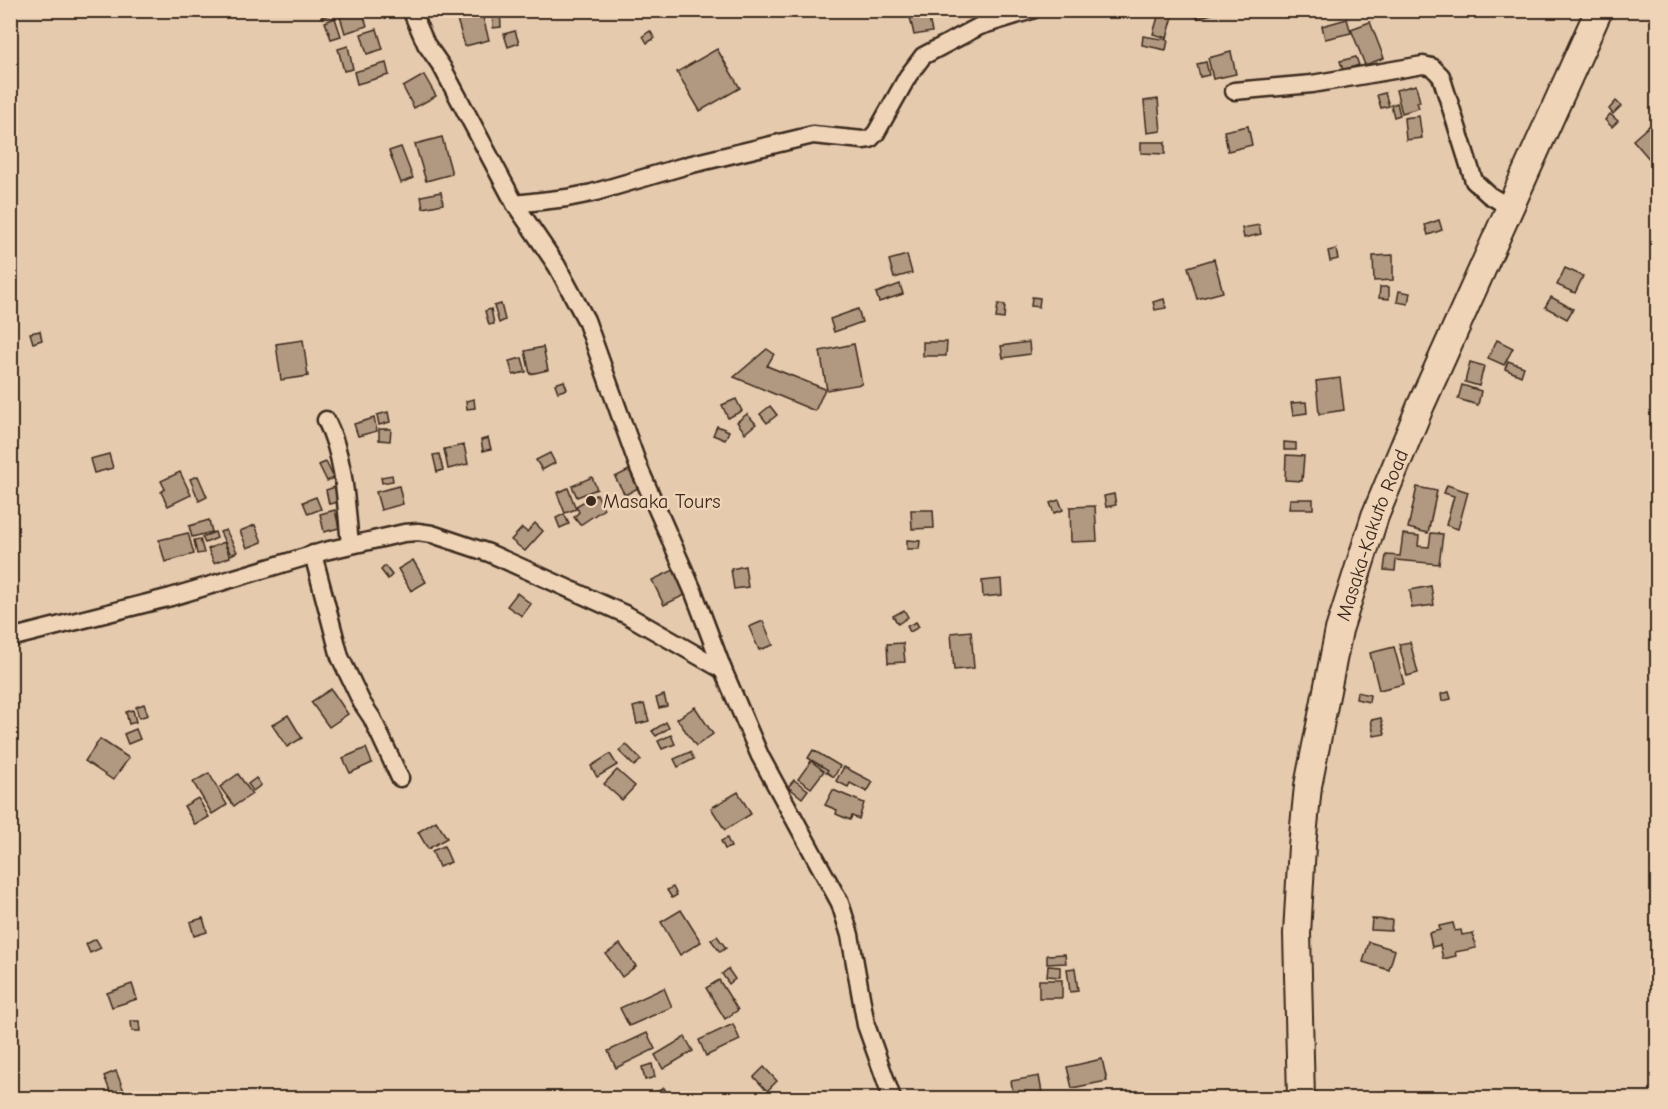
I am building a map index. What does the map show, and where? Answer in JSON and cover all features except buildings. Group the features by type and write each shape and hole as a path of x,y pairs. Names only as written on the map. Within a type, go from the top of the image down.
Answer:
{"highway":[{"name":"Masaka-Kakuto Road","path":"1301,1098 1298,934 1302,846 1308,786 1339,630 1375,516 1421,405 1599,10"}],"street":[{"path":"411,10 422,37 442,67 515,204 557,266 586,320 639,468 694,593 723,670 760,756 840,903 850,935 866,1025 892,1098"},
{"path":"515,204 592,193 688,165 813,135 870,139 876,133 908,76 923,56 980,26 1032,10"},
{"path":"1234,91 1312,84 1424,65 1432,67 1441,76 1474,181 1489,195 1509,207"},
{"path":"326,420 339,460 346,497 350,545"},
{"path":"10,638 171,597 313,554 418,531 489,553 627,615 723,670"},
{"path":"313,554 340,657 383,738 400,778"}],"place":[{"name":"Masaka Tours","path":"591,501"}]}
